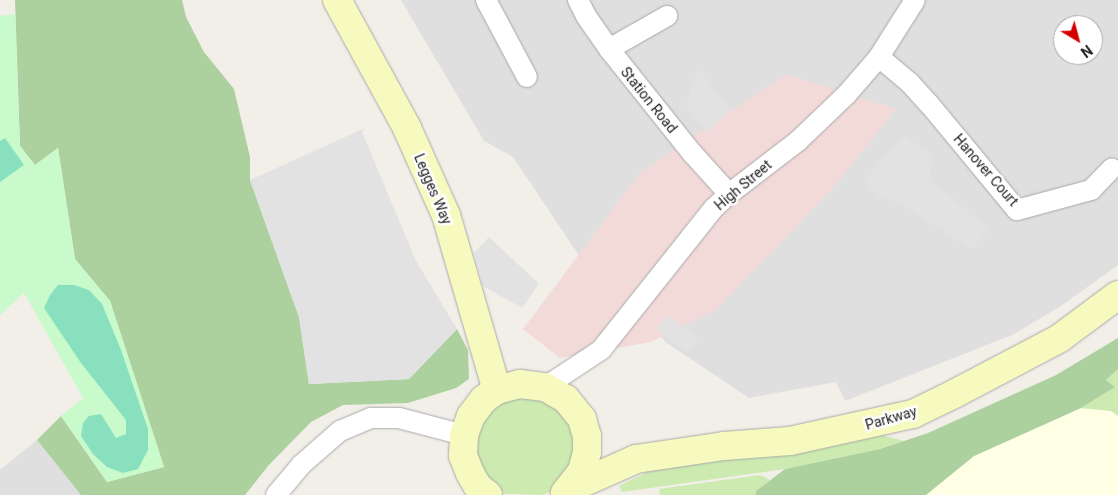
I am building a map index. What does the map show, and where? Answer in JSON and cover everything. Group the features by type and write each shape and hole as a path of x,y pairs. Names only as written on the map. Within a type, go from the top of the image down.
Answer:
{"street":[{"name":"Legges Way","path":"337,0 407,128 446,215 497,390"},
{"path":"486,0 527,77"},
{"name":"Station Road","path":"578,0 586,16 608,49 692,153 729,194"},
{"name":"High Street","path":"545,387 601,350 710,213 729,194 798,141 847,94 879,57 915,0"},
{"path":"608,49 667,16"},
{"name":"Hanover Court","path":"879,57 909,82 930,105 1017,210 1091,190 1112,168"},
{"name":"Parkway","path":"567,492 636,459 724,446 790,441 913,414 1060,338 1118,295"},
{"path":"482,492 463,456 464,435 470,416 484,400 497,390 520,384 545,387 566,399 582,419 587,436 587,452 582,471 567,492"},
{"path":"276,495 301,465 340,431 371,418 398,418 464,435"},
{"name":"Parkway","path":"587,436 610,450 636,459"}],"shaded area":[{"path":"401,0 1118,0 1118,265 1058,308 1012,335 845,401 836,382 749,398 667,343 584,263 513,157 484,141"},
{"path":"698,68 731,111 707,132 686,105"},
{"path":"786,74 896,109 830,191 716,310 651,342 560,358 523,329 640,173"},
{"path":"365,128 362,132 416,261 457,329 409,379 309,384 299,317 250,180"},
{"path":"904,135 932,157 930,180 989,229 971,249 903,204 879,196 864,181"},
{"path":"489,237 539,284 522,308 483,286 474,253"},
{"path":"667,315 698,339 688,353 656,329"},
{"path":"1081,408 1111,411 1118,416 1118,495 926,495 974,456"},
{"path":"37,440 81,495 0,495 0,470"}],"green space":[{"path":"15,0 182,0 186,17 204,52 234,89 250,157 250,180 299,317 309,384 409,379 457,329 468,350 469,379 456,388 408,403 343,405 311,422 268,466 245,495 81,495 37,440 61,416 107,482 164,467 110,301 75,259 58,148 35,165 20,146"},
{"path":"15,14 20,146 35,165 58,148 75,259 110,301 164,467 107,482 61,416 83,398 24,293 0,315 0,16"},
{"path":"5,138 24,165 0,182 0,141"},
{"path":"58,285 74,285 89,290 102,304 121,350 148,429 148,450 138,469 123,473 107,467 93,454 81,436 83,423 89,416 101,414 116,438 126,434 126,420 81,363 44,308 50,295"},
{"path":"1118,338 1118,369 1106,380 1115,387 1081,408 974,456 926,495 756,495 756,491 785,469 880,449 928,433 1056,375"},
{"path":"1118,369 1118,416 1111,411 1081,408 1115,387 1106,380"},
{"path":"511,395 546,397 573,421 578,457 559,487 543,495 506,494 489,483 478,468 474,435 481,417"},
{"path":"878,434 904,441 880,449 785,469 622,492 619,486 661,465"},
{"path":"760,475 770,480 757,491 756,495 660,495 659,489"}]}
